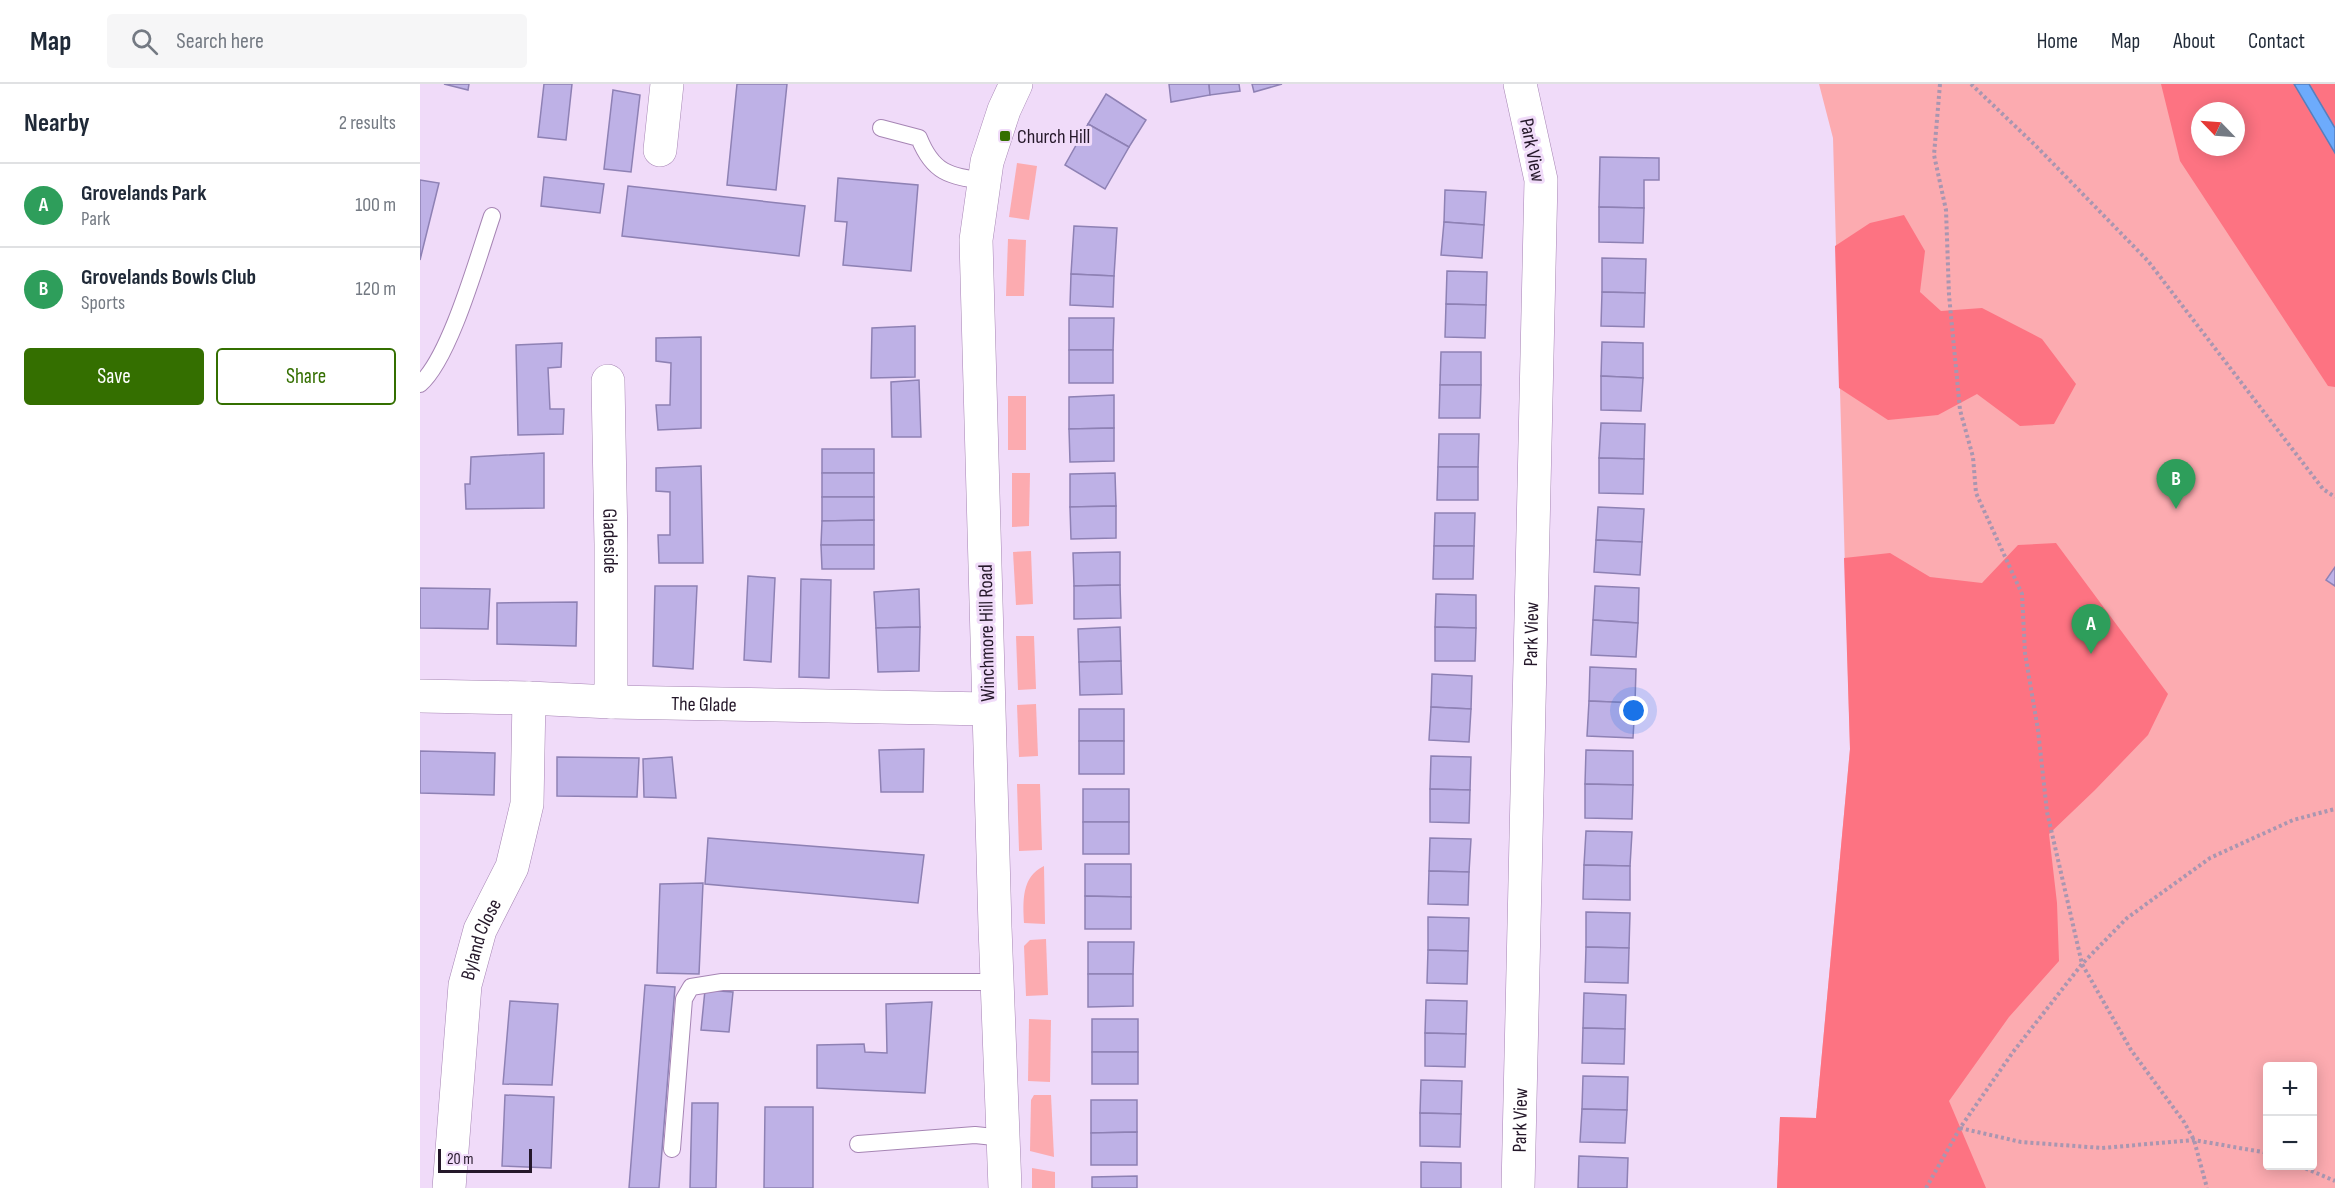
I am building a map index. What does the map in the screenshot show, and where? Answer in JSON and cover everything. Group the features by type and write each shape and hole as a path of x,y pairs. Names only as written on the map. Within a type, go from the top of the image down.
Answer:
{"street":[{"path":"660,150 667,84"},
{"name":"Winchmore Hill Road","path":"1005,1188 988,709 976,240 990,150 1016,84"},
{"name":"Park View","path":"1518,1188 1541,180 1520,84"},
{"name":"Gladeside","path":"608,381 611,702"},
{"name":"The Glade","path":"420,696 988,709"},
{"name":"Byland Close","path":"449,1188 465,985 480,930 512,867 527,804 529,698"}],"lane":[{"path":"881,128 920,138 925,154 937,169 962,178 984,181"},
{"path":"420,384 440,357 492,216"},
{"path":"672,1149 684,999 692,987 722,982 997,982"},
{"path":"858,1144 975,1135 1004,1138"}],"path":[{"path":"1940,84 1934,155 1946,210 1949,295 1960,410 1972,457 1976,493 2022,594 2025,653 2038,730 2047,812 2082,964 2131,1050 2184,1122 2194,1140 2207,1188"},
{"path":"1971,84 2036,146 2148,261 2323,489 2335,496"},
{"path":"1926,1188 1960,1128 2013,1052 2082,964 2127,918 2210,858 2293,820 2335,808"},
{"path":"1960,1128 2021,1142 2102,1148 2194,1140 2263,1152"},
{"path":"2309,1170 2335,1181"}],"shaded area":[{"path":"1819,84 2335,84 2335,1188 1777,1188 1780,1117 1816,1118 1850,749 1833,138"},
{"path":"2161,84 2335,84 2335,387 2328,386 2180,161"},
{"path":"1017,163 1037,166 1029,220 1009,217"},
{"path":"1904,215 1925,251 1920,292 1941,311 1982,308 2042,339 2076,384 2054,424 2020,426 1977,394 1938,415 1888,420 1839,388 1835,246 1870,223"},
{"path":"1008,239 1026,240 1024,296 1006,296"},
{"path":"1008,396 1026,396 1026,450 1008,450"},
{"path":"1012,473 1030,473 1029,526 1012,527"},
{"path":"2056,543 2168,694 2148,735 2049,834 2057,903 2059,961 2009,1017 1949,1101 1986,1188 1777,1188 1780,1117 1816,1118 1850,749 1844,558 1890,553 1930,577 1982,583 2018,545"},
{"path":"1031,551 1033,604 1016,605 1013,552"},
{"path":"1016,636 1034,636 1036,689 1018,690"},
{"path":"1036,704 1038,756 1019,757 1017,705"},
{"path":"1017,784 1040,784 1042,850 1019,851"},
{"path":"1044,866 1045,924 1024,923 1027,883 1036,871"},
{"path":"1046,939 1048,995 1026,996 1024,946 1030,940"},
{"path":"1029,1019 1051,1020 1050,1082 1028,1081"},
{"path":"1034,1095 1051,1095 1054,1157 1030,1151 1031,1100"},
{"path":"1032,1168 1055,1172 1055,1188 1032,1188"}],"water":[{"path":"2294,84 2309,84 2335,128 2335,153"}],"building":[{"path":"444,84 469,84 468,90"},
{"path":"544,84 572,84 566,140 538,137"},
{"path":"737,84 787,84 776,190 727,185"},
{"path":"1169,84 1209,84 1210,95 1171,102"},
{"path":"1209,84 1239,84 1240,91 1210,95"},
{"path":"1252,84 1282,84 1254,92"},
{"path":"613,90 640,95 631,172 604,169"},
{"path":"1106,94 1146,120 1129,147 1088,124"},
{"path":"1088,124 1129,147 1105,189 1065,165"},
{"path":"1600,157 1659,158 1659,180 1644,180 1644,208 1599,207"},
{"path":"544,177 604,184 600,213 541,206"},
{"path":"838,178 918,185 911,271 843,265 847,222 835,221"},
{"path":"420,180 439,183 420,260"},
{"path":"628,186 805,206 799,256 622,236"},
{"path":"1445,190 1486,192 1484,225 1444,222"},
{"path":"1599,207 1644,208 1643,243 1599,242"},
{"path":"1444,222 1484,225 1482,258 1441,255"},
{"path":"1074,226 1117,228 1114,276 1071,274"},
{"path":"1602,258 1646,259 1645,293 1602,292"},
{"path":"1447,271 1487,272 1486,305 1446,304"},
{"path":"1071,274 1114,276 1113,307 1070,305"},
{"path":"1602,292 1645,293 1644,327 1601,326"},
{"path":"1446,304 1486,305 1485,338 1445,337"},
{"path":"1069,318 1114,318 1113,350 1069,350"},
{"path":"915,326 915,377 871,378 872,328"},
{"path":"701,337 701,428 658,430 656,405 670,405 671,363 656,361 656,338"},
{"path":"1602,342 1643,343 1643,378 1601,376"},
{"path":"562,343 561,367 548,368 550,409 564,409 563,434 518,435 516,345"},
{"path":"1069,350 1113,350 1113,383 1069,383"},
{"path":"1441,352 1481,352 1481,385 1440,385"},
{"path":"1601,376 1643,378 1641,411 1601,410"},
{"path":"919,380 921,437 892,437 891,382"},
{"path":"1440,385 1481,385 1480,418 1439,418"},
{"path":"1114,395 1114,428 1069,429 1069,397"},
{"path":"1601,423 1645,424 1644,459 1599,458"},
{"path":"1114,428 1114,461 1070,462 1069,429"},
{"path":"1439,434 1479,434 1478,467 1438,467"},
{"path":"822,449 874,449 874,473 822,473"},
{"path":"544,453 544,508 466,509 465,484 470,484 471,457"},
{"path":"1599,458 1644,459 1643,494 1599,493"},
{"path":"701,466 703,563 659,563 658,535 670,535 670,492 656,491 656,468"},
{"path":"1438,467 1478,467 1478,500 1437,500"},
{"path":"822,473 874,473 874,497 822,497"},
{"path":"1115,473 1116,506 1070,507 1070,474"},
{"path":"822,497 874,497 874,520 822,521"},
{"path":"1116,506 1116,538 1071,539 1070,507"},
{"path":"1598,507 1644,509 1642,542 1596,540"},
{"path":"1435,513 1475,513 1474,546 1434,546"},
{"path":"874,520 874,545 821,545 822,521"},
{"path":"1596,540 1642,542 1640,575 1594,572"},
{"path":"821,545 874,545 874,569 822,569"},
{"path":"1434,546 1474,546 1473,579 1433,579"},
{"path":"1120,552 1120,585 1074,586 1073,553"},
{"path":"2335,567 2335,586 2326,580"},
{"path":"748,576 775,578 771,662 744,660"},
{"path":"801,579 831,580 829,678 799,677"},
{"path":"1120,585 1121,618 1074,619 1074,586"},
{"path":"655,586 697,586 693,669 653,666"},
{"path":"1595,586 1639,588 1638,623 1593,620"},
{"path":"420,588 490,589 488,629 420,628"},
{"path":"919,589 920,627 876,628 874,592"},
{"path":"1436,594 1476,595 1476,628 1435,627"},
{"path":"577,602 576,646 497,644 497,603"},
{"path":"1593,620 1638,623 1636,657 1591,655"},
{"path":"920,627 919,671 878,672 876,628"},
{"path":"1120,627 1121,661 1079,662 1078,629"},
{"path":"1435,627 1476,628 1475,661 1435,661"},
{"path":"1121,661 1122,694 1080,695 1079,662"},
{"path":"1590,667 1636,669 1635,703 1589,701"},
{"path":"1432,674 1472,676 1471,709 1431,707"},
{"path":"1589,701 1635,703 1633,738 1587,736"},
{"path":"1431,707 1471,709 1469,742 1429,740"},
{"path":"1079,709 1124,709 1124,741 1079,741"},
{"path":"1079,741 1124,741 1124,774 1079,774"},
{"path":"924,749 923,792 881,792 879,750"},
{"path":"1586,750 1633,751 1633,785 1585,784"},
{"path":"420,751 495,753 494,795 420,793"},
{"path":"1431,756 1471,757 1470,790 1430,789"},
{"path":"557,757 639,758 637,797 557,796"},
{"path":"672,757 676,798 644,797 643,759"},
{"path":"1585,784 1633,785 1632,819 1585,818"},
{"path":"1083,789 1129,789 1129,822 1083,822"},
{"path":"1430,789 1470,790 1469,823 1430,822"},
{"path":"1083,822 1129,822 1129,854 1083,854"},
{"path":"1586,831 1632,832 1630,866 1584,865"},
{"path":"708,838 924,855 918,903 705,884"},
{"path":"1430,838 1471,839 1469,872 1429,871"},
{"path":"1085,864 1131,864 1131,897 1085,896"},
{"path":"1584,865 1630,866 1630,900 1583,899"},
{"path":"1429,871 1469,872 1468,905 1428,904"},
{"path":"703,883 699,974 657,973 660,884"},
{"path":"1085,896 1131,897 1131,929 1085,929"},
{"path":"1586,912 1630,913 1629,948 1586,947"},
{"path":"1428,917 1469,918 1468,951 1428,950"},
{"path":"1088,942 1134,942 1133,974 1088,974"},
{"path":"1586,947 1629,948 1628,983 1585,982"},
{"path":"1428,950 1468,951 1467,984 1427,983"},
{"path":"1088,974 1133,974 1133,1006 1088,1007"},
{"path":"645,985 675,987 659,1188 629,1188"},
{"path":"705,990 733,992 729,1032 701,1030"},
{"path":"1584,993 1626,995 1625,1029 1583,1028"},
{"path":"1426,1000 1467,1001 1466,1034 1425,1033"},
{"path":"510,1001 558,1004 552,1085 503,1084"},
{"path":"932,1002 925,1093 817,1088 817,1045 864,1044 865,1052 887,1053 886,1004"},
{"path":"1092,1019 1138,1019 1138,1052 1092,1052"},
{"path":"1583,1028 1625,1029 1624,1064 1582,1063"},
{"path":"1425,1033 1466,1034 1465,1067 1425,1066"},
{"path":"1092,1052 1138,1052 1138,1084 1092,1084"},
{"path":"1583,1076 1628,1077 1627,1110 1582,1109"},
{"path":"1421,1080 1462,1081 1461,1114 1420,1113"},
{"path":"505,1095 554,1097 551,1168 502,1166"},
{"path":"1091,1100 1137,1100 1137,1132 1091,1133"},
{"path":"692,1103 718,1103 716,1188 690,1188"},
{"path":"765,1107 813,1107 813,1188 764,1188"},
{"path":"1582,1109 1627,1110 1625,1143 1580,1142"},
{"path":"1420,1113 1461,1114 1460,1147 1420,1146"},
{"path":"1137,1132 1137,1165 1091,1165 1091,1133"},
{"path":"1579,1156 1628,1158 1627,1188 1578,1188"},
{"path":"1421,1162 1461,1163 1461,1188 1421,1188"},
{"path":"1137,1176 1137,1188 1092,1188 1092,1177"}],"place":[{"name":"Church Hill","path":"1005,136"},
{"name":"Grovelands Bowls Club","path":"2176,509"},
{"name":"Grovelands Park","path":"2091,654"}]}
